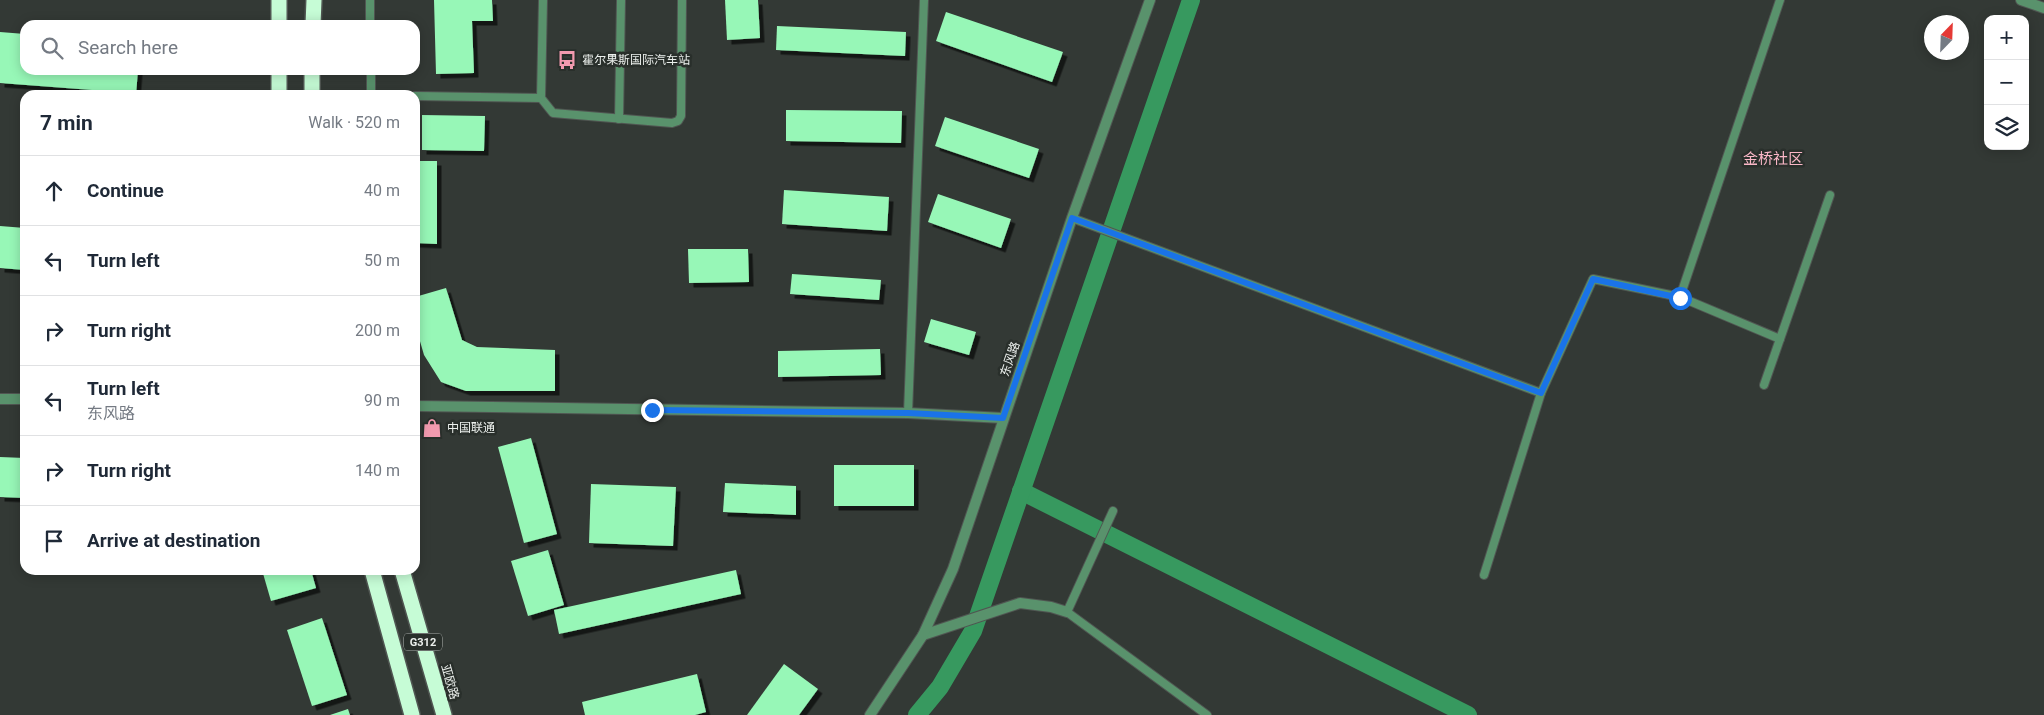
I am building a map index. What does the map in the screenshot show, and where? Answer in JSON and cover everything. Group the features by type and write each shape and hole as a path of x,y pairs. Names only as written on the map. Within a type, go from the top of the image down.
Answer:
{"highway":[{"path":"279,0 279,20"},
{"path":"313,20 314,0"},
{"path":"279,75 279,90"},
{"path":"312,75 312,90"},
{"name":"G312","path":"373,575 412,715"},
{"name":"亚欧路","path":"403,575 444,715"}],"street":[{"name":"东风路","path":"870,715 923,635 953,569 1072,218 1150,0"},
{"path":"2021,0 2044,8"},
{"path":"0,399 20,400"},
{"path":"420,406 908,413 1003,418"},
{"path":"923,635 1020,603 1051,607 1067,612"}],"lane":[{"path":"370,0 370,20"},
{"path":"542,0 541,98 555,114 672,123 680,119 682,0"},
{"path":"619,119 621,0"},
{"path":"908,413 924,0"},
{"path":"1680,298 1780,0"},
{"path":"371,75 371,90"},
{"path":"420,96 541,98"},
{"path":"1764,385 1830,195"},
{"path":"1072,218 1541,393"},
{"path":"1484,575 1541,393 1593,279 1680,298 1780,339"},
{"path":"1113,511 1067,612 1207,715"}],"building":[{"path":"434,0 492,0 493,21 472,21 474,73 436,74"},
{"path":"725,0 758,0 760,38 727,40"},
{"path":"946,12 1063,52 1052,82 936,41"},
{"path":"777,26 906,32 905,56 776,50"},
{"path":"0,32 20,34 20,75 138,75 136,90 92,90 0,83"},
{"path":"786,110 902,111 901,143 786,141"},
{"path":"422,115 485,116 484,151 422,150"},
{"path":"945,117 1039,149 1029,178 935,146"},
{"path":"420,161 437,161 437,244 420,243"},
{"path":"784,190 889,197 887,231 782,224"},
{"path":"938,194 1011,219 1001,248 928,222"},
{"path":"0,226 20,228 20,270 0,268"},
{"path":"688,249 748,249 749,282 689,283"},
{"path":"792,274 881,280 879,300 790,294"},
{"path":"446,288 462,340 477,347 555,350 555,391 466,391 441,382 424,355 420,341 420,296"},
{"path":"931,319 976,332 969,355 924,342"},
{"path":"880,349 881,375 778,377 778,351"},
{"path":"531,438 557,534 524,543 498,447"},
{"path":"0,457 20,458 20,498 0,497"},
{"path":"834,465 914,465 914,506 834,506"},
{"path":"725,483 796,486 796,515 723,512"},
{"path":"591,484 676,487 673,546 589,543"},
{"path":"548,550 564,605 528,616 511,561"},
{"path":"736,570 741,594 559,634 554,610"},
{"path":"263,575 312,575 316,588 271,601"},
{"path":"322,618 347,695 312,706 287,630"},
{"path":"784,664 818,689 799,715 747,715"},
{"path":"697,674 706,712 695,715 585,715 582,702"},
{"path":"348,709 350,715 330,715"}],"waterway":[{"path":"917,715 940,687 973,631 1191,0"},
{"path":"1021,491 1468,715"}],"place":[{"name":"霍尔果斯国际汽车站","path":"567,60"},
{"name":"中国联通","path":"432,428"}],"district":[{"name":"金桥社区","path":"1773,159"}],"route":[{"path":"652,410 908,413 1003,418 1072,218 1541,393 1593,279 1680,298"}]}
